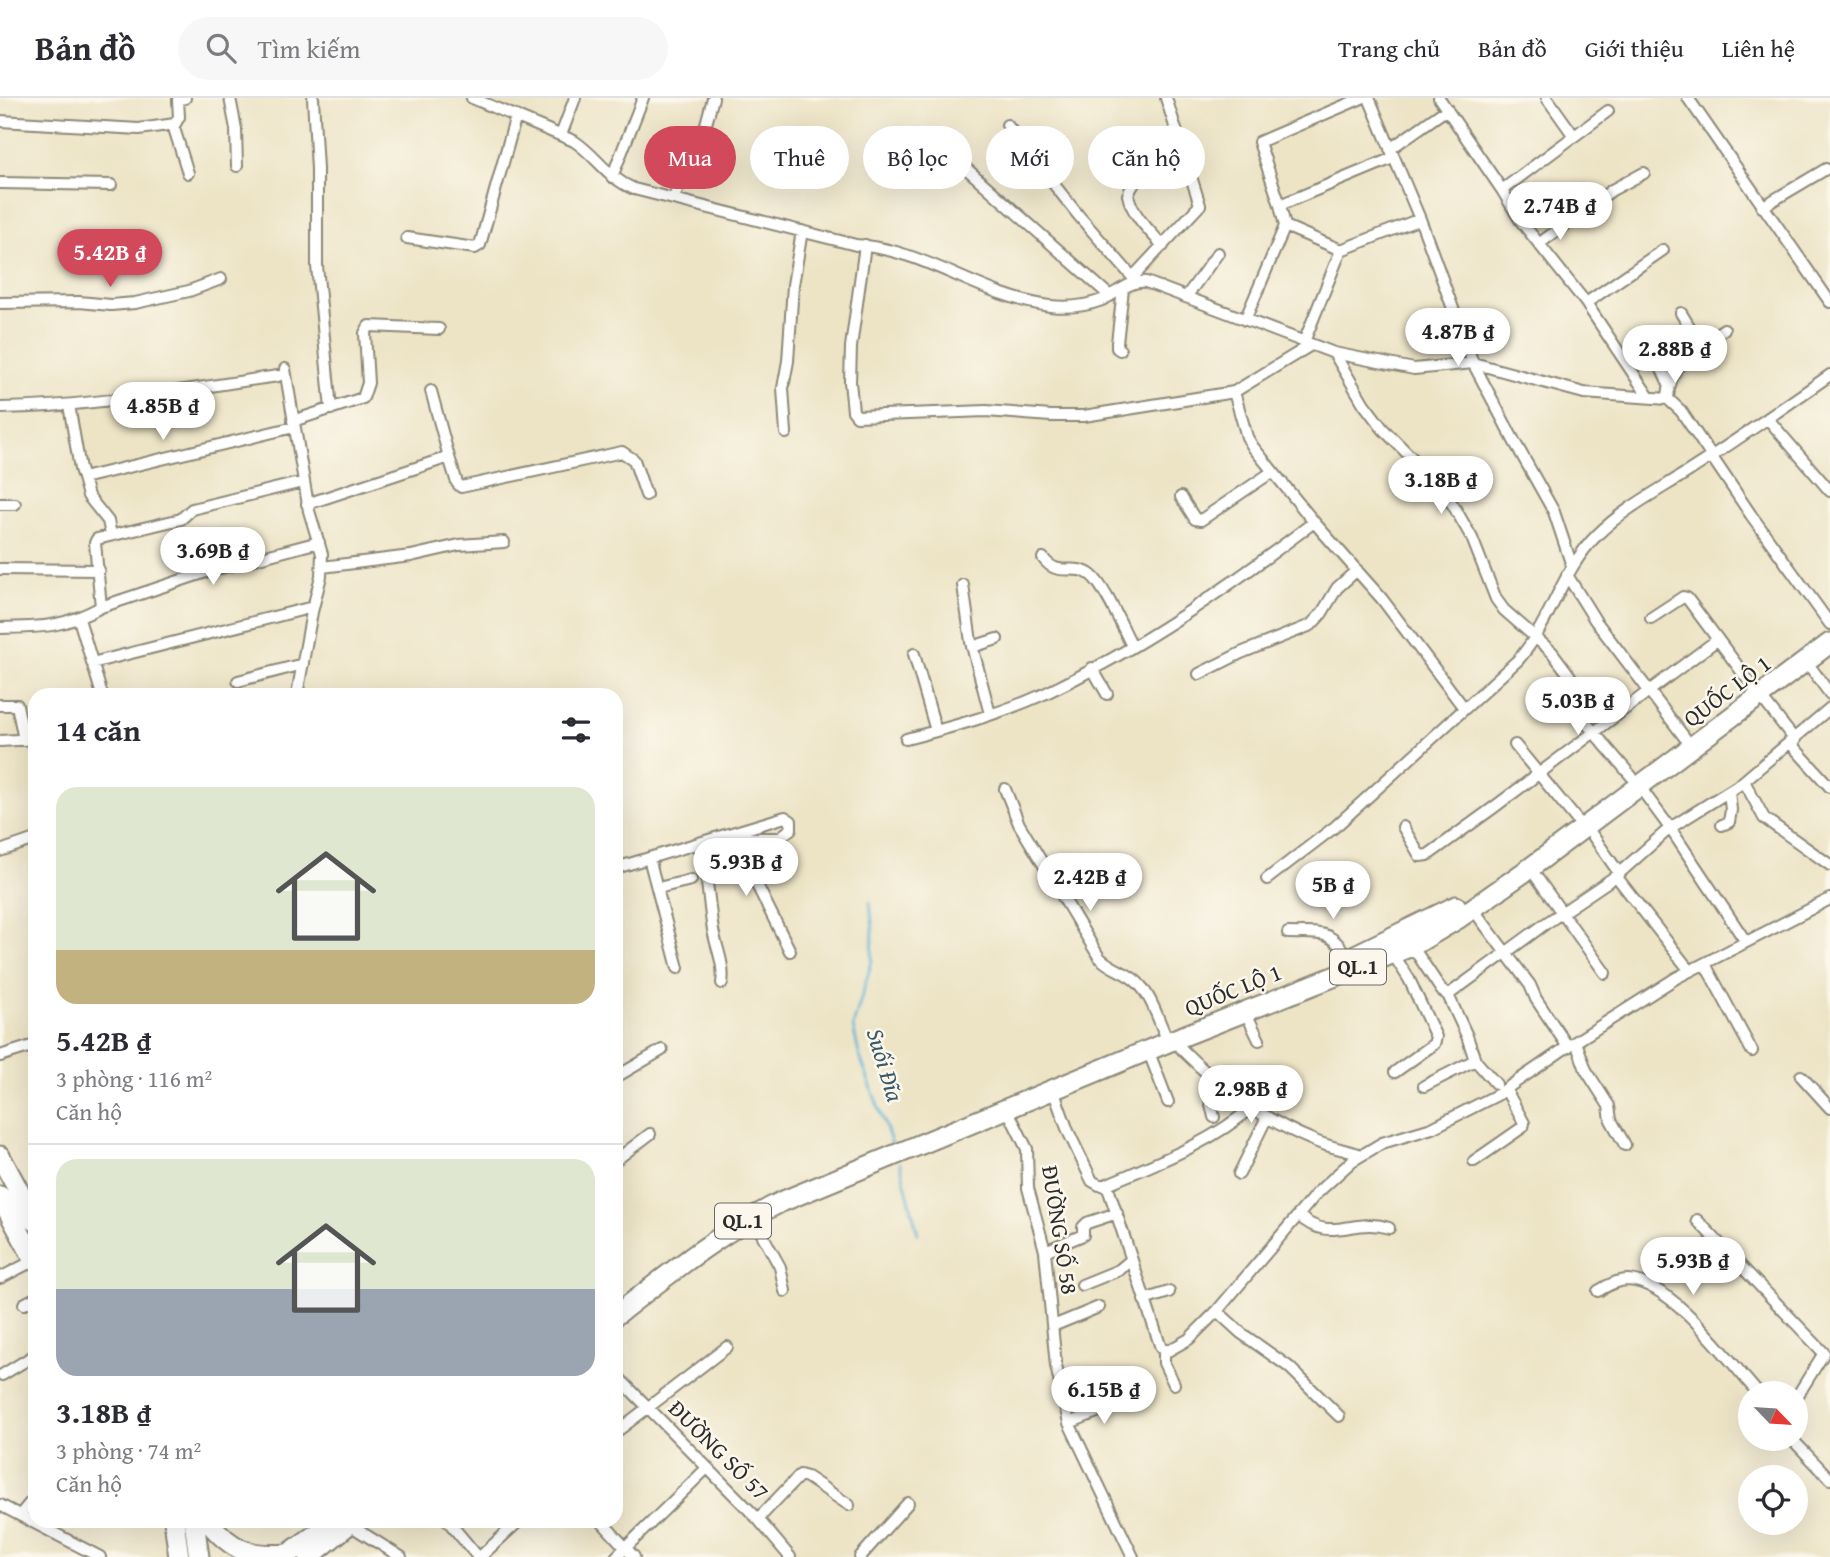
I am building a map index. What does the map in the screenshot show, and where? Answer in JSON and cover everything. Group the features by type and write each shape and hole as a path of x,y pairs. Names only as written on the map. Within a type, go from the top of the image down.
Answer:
{"highway":[{"name":"QUỐC LỘ 1","path":"623,1310 717,1238 752,1216 904,1144 1169,1036 1348,959 1456,906 1581,823 1757,692 1830,633"},
{"name":"QUỐC LỘ 1","path":"1636,782 1685,737 1830,643"},
{"name":"QUỐC LỘ 1","path":"904,1144 1007,1109 1148,1050 1169,1036 1245,1011 1412,946 1473,909 1530,868 1581,823"},
{"name":"QUỐC LỘ 1","path":"623,1297 720,1222 772,1193 885,1153"},
{"path":"0,1156 13,1203 28,1242"},
{"path":"13,1203 28,1215"},
{"path":"175,1528 179,1557"},
{"path":"195,1528 199,1557"},
{"path":"215,1528 236,1548 267,1556 286,1556 335,1528"},
{"path":"309,1557 339,1528"}],"street":[{"path":"0,121 139,129 173,125 179,117 178,100 185,98"},
{"path":"230,98 236,129 237,166"},
{"path":"313,98 317,169 317,266 331,410"},
{"path":"472,98 583,147 612,177 634,189 898,252 992,291 1035,303 1075,306 1110,296 1135,279 1200,205 1166,98"},
{"path":"561,135 575,98"},
{"path":"612,177 643,98"},
{"path":"673,199 702,139 713,98"},
{"path":"1245,320 1285,226 1259,142 1362,98"},
{"path":"1369,98 1420,219 1473,363 1554,512 1570,570 1595,620 1685,737"},
{"path":"1439,98 1520,220 1586,303 1649,397"},
{"path":"1547,98 1574,136"},
{"path":"1689,98 1830,302"},
{"path":"1280,205 1391,153 1447,109"},
{"path":"1502,190 1608,111"},
{"path":"407,238 475,248 480,245 516,116"},
{"path":"173,125 188,173"},
{"path":"1007,125 1079,216 1135,279 1334,353 1414,369 1473,363 1584,393 1668,399 1681,411 1751,515 1830,624"},
{"path":"1762,207 1826,169"},
{"path":"1540,243 1612,190 1644,173"},
{"path":"972,174 1110,296"},
{"path":"0,183 111,184"},
{"path":"1132,189 1128,195 1129,201 1163,246"},
{"path":"1285,226 1341,250 1420,219"},
{"path":"786,433 783,388 788,360 793,285 802,231"},
{"path":"865,245 850,365 853,411 857,416 963,411 1084,416 1234,393 1308,344 1341,250"},
{"path":"1586,303 1663,250"},
{"path":"1186,297 1218,253"},
{"path":"0,303 135,303 188,291 221,279"},
{"path":"1120,350 1117,343 1122,289"},
{"path":"1681,313 1701,346"},
{"path":"83,478 293,424 359,400 366,393 368,367 365,333 369,326 439,329"},
{"path":"1668,399 1672,373 1724,329"},
{"path":"1334,353 1382,429 1431,477 1453,505 1472,538 1496,599 1504,610 1552,652 1570,676 1572,686 1569,703 1636,782 1746,942"},
{"path":"1657,359 1669,384"},
{"path":"0,408 69,405 161,395 281,372 322,566 298,688"},
{"path":"1267,879 1336,826 1518,660 1536,636 1570,570 1597,535 1622,514 1828,381"},
{"path":"431,391 457,483 461,487 625,453 634,460 646,495"},
{"path":"1234,393 1247,437 1272,472 1382,599 1464,708"},
{"path":"69,405 80,469 88,496 108,521 111,535"},
{"path":"1768,419 1830,492"},
{"path":"307,504 449,457"},
{"path":"1181,497 1195,519 1201,520 1272,472"},
{"path":"101,607 95,542 97,539 181,519 192,509 303,482"},
{"path":"0,504 15,504"},
{"path":"906,739 990,714 1044,694 1132,646 1245,575 1314,522"},
{"path":"0,628 53,626 79,619 101,607 209,572 319,542"},
{"path":"322,566 411,556 459,545 505,542"},
{"path":"1043,558 1053,568 1085,571 1096,579 1132,646"},
{"path":"0,569 99,570"},
{"path":"1199,674 1241,653 1311,625 1337,588 1357,570"},
{"path":"963,585 972,647 990,714"},
{"path":"1651,618 1685,597 1830,787"},
{"path":"92,663 313,607"},
{"path":"79,619 100,688"},
{"path":"972,647 997,639"},
{"path":"1403,827 1420,856 1428,855 1717,640"},
{"path":"914,654 936,731"},
{"path":"1806,661 1830,694"},
{"path":"238,681 303,664"},
{"path":"1092,668 1107,694"},
{"path":"0,705 16,705 28,734"},
{"path":"1448,995 1618,874 1670,828 1744,781 1830,708"},
{"path":"0,741 28,739"},
{"path":"1515,745 1581,823 1690,971"},
{"path":"1744,781 1764,818 1830,865"},
{"path":"1005,789 1019,824 1099,957 1109,967 1131,978 1142,988 1169,1036 1198,1066 1267,1117 1315,1141 1362,1155"},
{"path":"1723,825 1729,822 1731,816 1728,792"},
{"path":"623,866 699,843 747,833 757,885 790,951"},
{"path":"0,851 28,841"},
{"path":"699,843 706,867 714,937 723,972 722,984"},
{"path":"649,858 678,968"},
{"path":"1530,868 1605,973"},
{"path":"658,888 691,880"},
{"path":"1164,1350 1168,1351 1189,1339 1217,1311 1336,1174 1362,1155 1398,1137 1432,1128 1690,971 1830,899"},
{"path":"1473,909 1530,985 1536,999 1572,1044 1609,1106 1611,1120 1625,1145"},
{"path":"1288,933 1333,937 1348,959"},
{"path":"1412,946 1442,991 1448,995 1475,1060 1501,1087 1524,1123 1474,1161"},
{"path":"1393,954 1409,979 1436,1037 1434,1044 1395,1072"},
{"path":"1705,964 1752,1051"},
{"path":"1245,1011 1259,1040"},
{"path":"0,1056 28,1047"},
{"path":"623,1073 663,1050"},
{"path":"1148,1050 1168,1102"},
{"path":"1424,1086 1475,1060"},
{"path":"1801,1076 1830,1108"},
{"path":"1214,1116 1210,1098 1225,1088"},
{"path":"1053,1090 1068,1131 1092,1181 1100,1185 1195,1145 1230,1126 1252,1107"},
{"name":"ĐƯỜNG SỐ 58","path":"1007,1109 1027,1149 1028,1188 1045,1251 1058,1375 1069,1423 1133,1557"},
{"path":"1239,1174 1267,1117"},
{"path":"623,1155 650,1134"},
{"path":"1105,1185 1117,1213 1161,1348 1164,1350 1164,1363 1174,1384"},
{"path":"1045,1251 1083,1235 1083,1227 1087,1223 1117,1213"},
{"path":"1298,1215 1318,1229 1340,1230 1364,1224 1389,1228"},
{"path":"752,1216 780,1267 785,1291"},
{"path":"1697,1220 1827,1348 1807,1381"},
{"path":"1082,1285 1119,1270 1131,1260"},
{"path":"0,1278 28,1264"},
{"path":"1598,1291 1615,1282 1629,1280 1657,1288 1687,1313 1747,1381"},
{"path":"1144,1300 1169,1292"},
{"path":"24,1304 28,1302"},
{"path":"1053,1326 1099,1307"},
{"path":"1217,1311 1241,1333 1289,1367 1339,1416"},
{"path":"623,1427 727,1347"},
{"path":"2,1375 28,1359"},
{"name":"ĐƯỜNG SỐ 57","path":"623,1382 758,1519 790,1557"},
{"path":"1069,1423 1127,1400"},
{"path":"1803,1451 1830,1479"},
{"path":"617,1557 706,1469"},
{"path":"758,1519 800,1475 849,1505"},
{"path":"860,1557 908,1503"},
{"path":"0,1505 28,1519"},
{"path":"20,1515 28,1505"},
{"path":"45,1528 100,1557"},
{"path":"355,1528 401,1557"},
{"path":"454,1528 479,1557 511,1528"},
{"path":"607,1528 634,1557"}],"waterway":[{"name":"Suối Đĩa","path":"870,902 872,961 853,1026 859,1054 893,1147"},
{"name":"Suối Đĩa","path":"900,1163 918,1234"}]}
